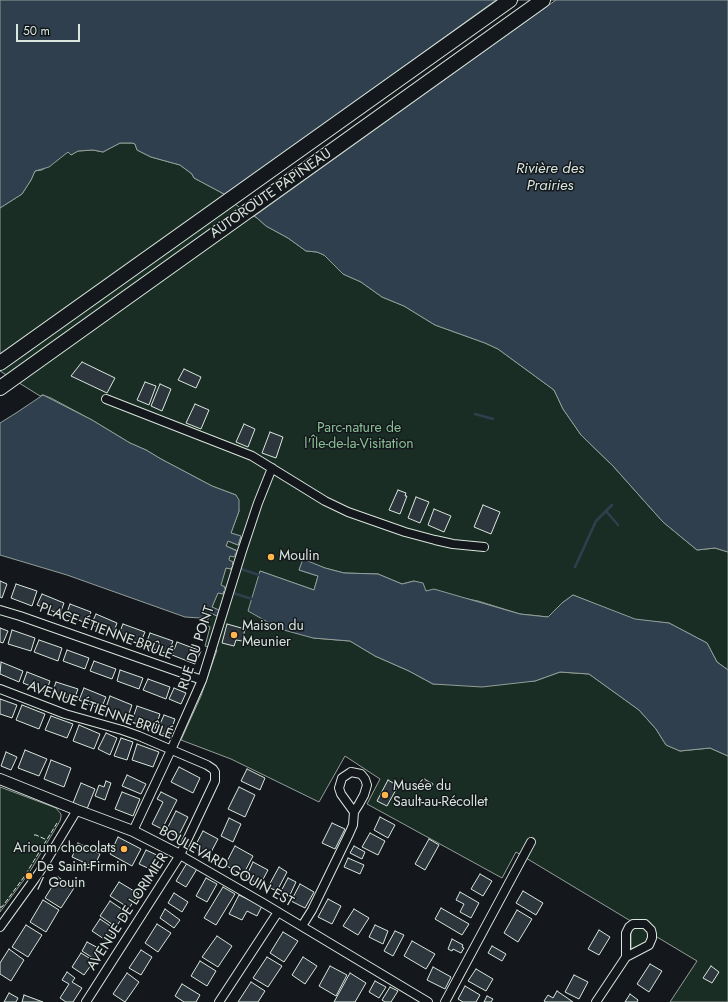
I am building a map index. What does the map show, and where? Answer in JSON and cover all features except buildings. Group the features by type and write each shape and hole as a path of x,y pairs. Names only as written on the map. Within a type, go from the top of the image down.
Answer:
{"highway":[{"name":"AUTOROUTE PAPINEAU","path":"0,363 510,0"},
{"name":"AUTOROUTE PAPINEAU","path":"0,388 543,0"}],"street":[{"path":"106,399 252,456 337,508 365,519 435,540 484,547"},
{"name":"RUE DU PONT","path":"133,831 202,680 220,617 246,537 265,483 272,468"},
{"name":"PLACE ÉTIENNE-BRÛLÉ","path":"0,610 202,680"},
{"name":"AVENUE ÉTIENNE-BRÛLÉ","path":"0,689 65,714 122,730 207,765 213,769"},
{"name":"AVENUE DE LORIMIER","path":"86,1002 180,855 215,781 216,776 213,769"},
{"path":"302,926 312,910 349,834 354,812 364,795 367,785 365,779 361,774 351,772 342,778 339,788 340,792 354,812"},
{"name":"BOULEVARD GOUIN EST","path":"0,779 133,831 180,855 428,1002"},
{"path":"1,925 39,873 77,810"},
{"path":"445,1002 531,842"},
{"path":"219,1002 278,912"},
{"path":"596,1002 626,957"}],"green space":[{"name":"Parc-nature de l'Île-de-la-Visitation","path":"120,143 135,144 137,150 151,157 180,165 192,174 194,178 224,194 266,226 288,238 306,251 317,252 324,255 343,274 361,282 382,297 404,306 435,325 498,349 554,390 563,409 581,435 613,466 663,522 697,550 715,548 728,552 728,670 717,662 707,643 669,623 635,620 573,595 562,603 548,617 520,614 478,601 426,591 414,581 402,584 378,574 344,573 303,560 299,570 318,576 314,590 260,571 313,638 350,641 375,656 409,671 433,684 535,681 560,672 589,674 639,710 656,729 666,745 680,751 710,748 728,756 728,1002 670,1002 697,961 647,931 648,936 646,942 631,949 631,932 634,928 639,926 516,852 502,878 367,804 380,779 345,756 319,802 231,759 181,740 201,696 217,650 205,646 210,627 206,625 210,613 217,615 212,607 218,592 223,594 225,587 220,585 226,568 231,569 233,562 228,560 236,550 226,546 228,541 238,545 241,537 231,533 239,511 236,495 212,486 146,450 130,443 51,398 43,395 40,396 0,371 0,208 22,194 35,171 42,170 59,159 62,155 68,152 71,155 78,151 93,150 103,152"},
{"path":"0,787 56,808 61,814 61,817 29,873 0,912"}],"water":[{"name":"Rivière des Prairies","path":"0,0 728,0 728,552 715,548 697,550 663,522 613,466 581,435 563,409 554,390 498,349 435,325 404,306 382,297 361,282 343,274 324,255 317,252 306,251 288,238 266,226 224,194 194,178 192,174 180,165 151,157 137,150 135,144 132,143 120,143 103,152 93,150 78,151 71,155 68,152 49,167 35,171 22,194 0,208"},
{"path":"43,395 92,420 130,443 146,450 212,486 236,495 239,500 239,511 231,533 241,536 238,545 228,541 226,546 237,551 234,557 230,556 229,560 233,562 231,569 226,568 221,585 225,587 223,594 218,593 212,607 219,610 217,616 210,613 209,617 185,617 67,575 0,555 0,423"},
{"path":"303,559 325,568 344,573 378,574 402,584 414,581 423,583 426,591 434,589 520,614 548,617 562,603 573,595 635,619 669,623 707,643 717,662 728,670 728,756 710,748 680,751 666,745 656,729 639,710 589,674 560,672 535,681 482,687 433,684 409,671 375,656 350,641 313,638 280,629 248,611 260,571 314,590 318,576 299,570"}],"pier":[{"path":"496,0 556,0 253,217 224,196"}],"waterway":[{"path":"475,414 493,419"},
{"path":"575,567 596,521 612,505"},
{"path":"606,511 618,525"},
{"path":"232,566 259,575"},
{"path":"224,590 252,599"}],"fence":[{"path":"0,907 2,907 24,877 57,823"},
{"path":"34,835 47,840"}],"place":[{"name":"Moulin","path":"271,557"},
{"name":"Maison du Meunier","path":"234,635"},
{"name":"Musée du Sault-au-Récollet","path":"385,795"},
{"name":"Arioum chocolats","path":"124,849"},
{"name":"De Saint-Firmin / Gouin","path":"29,876"}]}
